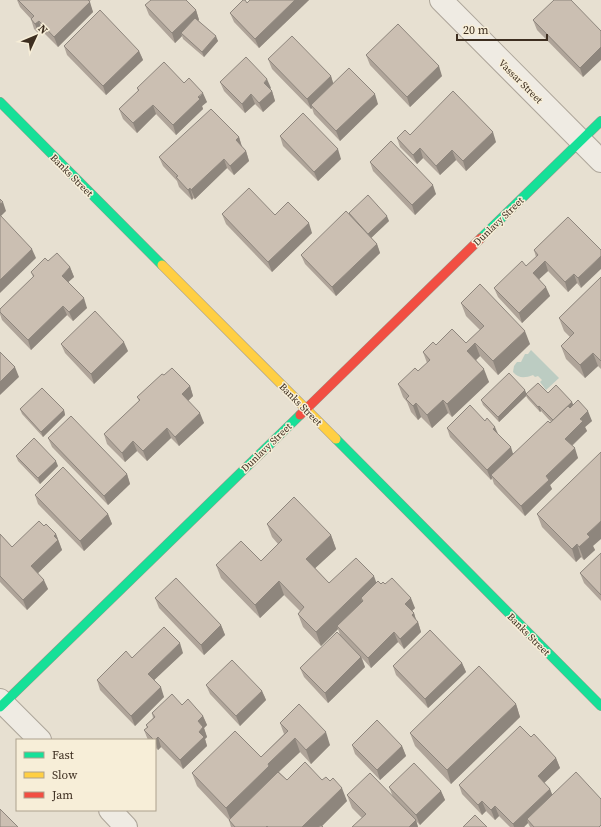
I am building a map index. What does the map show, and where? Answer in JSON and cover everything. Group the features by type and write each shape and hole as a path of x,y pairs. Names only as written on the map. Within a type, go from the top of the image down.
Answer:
{"street":[{"name":"Vassar Street","path":"441,0 601,161"},
{"name":"Banks Street","path":"0,102 601,706"},
{"name":"Dunlavy Street","path":"1,703 601,121"},
{"path":"1,703 39,739"},
{"path":"111,811 126,827"}],"shaded area":[{"path":"531,350 559,378 546,390 540,382 542,380 538,376 535,377 533,375 522,377 513,372 514,366 517,362 521,362 525,354 528,354"}],"building":[{"path":"18,0 88,0 90,2 54,37 39,21 35,24 31,19 34,16"},
{"path":"151,0 186,0 196,10 172,33 145,5"},
{"path":"243,0 247,3 250,0 295,0 255,39 230,13"},
{"path":"554,0 571,0 601,31 601,47 580,68 533,20"},
{"path":"100,10 139,51 103,86 64,46"},
{"path":"195,18 216,36 202,52 181,33"},
{"path":"398,24 439,66 407,97 366,55"},
{"path":"292,36 331,76 307,99 268,59"},
{"path":"246,57 267,79 264,83 272,91 259,103 251,94 242,104 220,82"},
{"path":"164,62 184,83 189,78 203,93 198,97 200,99 173,125 153,105 133,123 119,109 139,90 137,88"},
{"path":"349,68 375,94 336,131 311,105"},
{"path":"453,91 493,132 463,161 452,150 436,166 420,148 413,155 397,138 405,130 410,135"},
{"path":"211,109 239,137 236,140 246,151 230,166 224,159 191,190 190,188 188,190 176,177 178,176 159,157"},
{"path":"303,113 338,149 314,172 280,136"},
{"path":"391,141 433,185 412,205 370,162"},
{"path":"249,188 275,215 288,202 309,223 268,262 222,214"},
{"path":"368,195 387,216 368,234 349,213"},
{"path":"346,211 377,244 332,287 301,255"},
{"path":"0,215 32,249 0,280"},
{"path":"568,217 601,250 601,256 578,278 574,274 565,282 545,261 533,273 546,287 519,313 494,288 522,261 526,266 538,255 534,250"},
{"path":"57,253 70,267 62,276 84,298 69,312 63,306 28,340 0,312 0,309 34,276 31,272 45,258 48,261"},
{"path":"601,277 601,361 593,353 580,365 561,346 574,333 559,318"},
{"path":"480,284 525,331 493,361 475,343 467,351 484,369 447,404 443,400 427,415 416,403 413,406 406,399 409,396 398,384 415,368 418,371 430,360 423,352 433,342 436,345 452,329 466,343 484,326 461,303"},
{"path":"95,311 124,342 91,374 61,344"},
{"path":"0,352 15,367 0,382"},
{"path":"172,368 190,386 182,394 200,413 175,437 167,428 143,451 133,441 122,453 104,434 140,400 137,397 162,374 164,375"},
{"path":"509,373 525,390 498,417 481,400"},
{"path":"538,383 548,393 556,385 572,402 553,420 526,394"},
{"path":"42,388 64,410 41,432 20,409"},
{"path":"578,400 588,411 580,419 583,421 565,439 575,448 546,476 549,480 521,506 491,475 548,421 550,423 568,406 570,408"},
{"path":"470,405 485,421 487,418 495,427 493,429 511,447 487,470 447,428"},
{"path":"71,416 127,474 104,496 48,438"},
{"path":"34,438 56,461 38,478 16,456"},
{"path":"601,452 601,521 587,534 590,537 579,547 577,544 572,549 537,514"},
{"path":"63,467 108,514 80,541 35,495"},
{"path":"294,497 331,535 306,559 329,583 356,558 374,576 316,632 298,614 304,607 279,581 255,605 216,565 241,541 261,561 282,540 267,524"},
{"path":"39,521 44,526 46,524 56,534 54,536 58,540 31,566 44,580 23,600 0,576 0,534 12,547"},
{"path":"601,553 601,595 580,573"},
{"path":"176,578 221,625 201,645 155,598"},
{"path":"392,578 411,598 405,604 414,613 412,615 418,622 400,639 394,632 368,658 337,626 363,601 361,598 378,581 381,584 383,582 385,584"},
{"path":"164,627 180,643 148,674 161,687 131,716 97,680 126,651 132,658"},
{"path":"430,630 462,663 425,699 393,666"},
{"path":"337,632 361,657 325,693 300,668"},
{"path":"232,660 262,691 236,716 206,685"},
{"path":"479,666 516,704 447,770 410,733"},
{"path":"172,694 182,705 188,699 203,716 198,721 203,727 199,732 204,737 180,760 158,737 153,739 144,730 148,727 146,725 155,717 152,713"},
{"path":"299,704 326,732 306,750 295,738 226,808 192,773 235,731 261,757 288,731 280,723"},
{"path":"377,720 402,746 377,770 352,745"},
{"path":"520,726 531,737 534,734 556,758 538,776 550,789 513,824 495,806 491,810 482,801 478,805 459,785"},
{"path":"305,762 322,780 326,777 330,781 333,778 342,788 302,827 235,827 229,820 278,772 287,780"},
{"path":"414,763 441,791 416,815 389,787"},
{"path":"576,772 601,799 601,825 599,827 534,827 527,819"},
{"path":"370,773 416,820 409,827 352,827 366,814 347,795"},
{"path":"0,809 18,827 0,827"},
{"path":"475,815 487,827 463,827"}],"traffic: fast":[{"path":"0,102 162,265"},
{"path":"481,238 601,121"},
{"path":"0,707 300,415"},
{"path":"336,439 601,706"}],"traffic: slow":[{"path":"162,265 336,439"}],"traffic: jam":[{"path":"300,415 481,238"}]}
